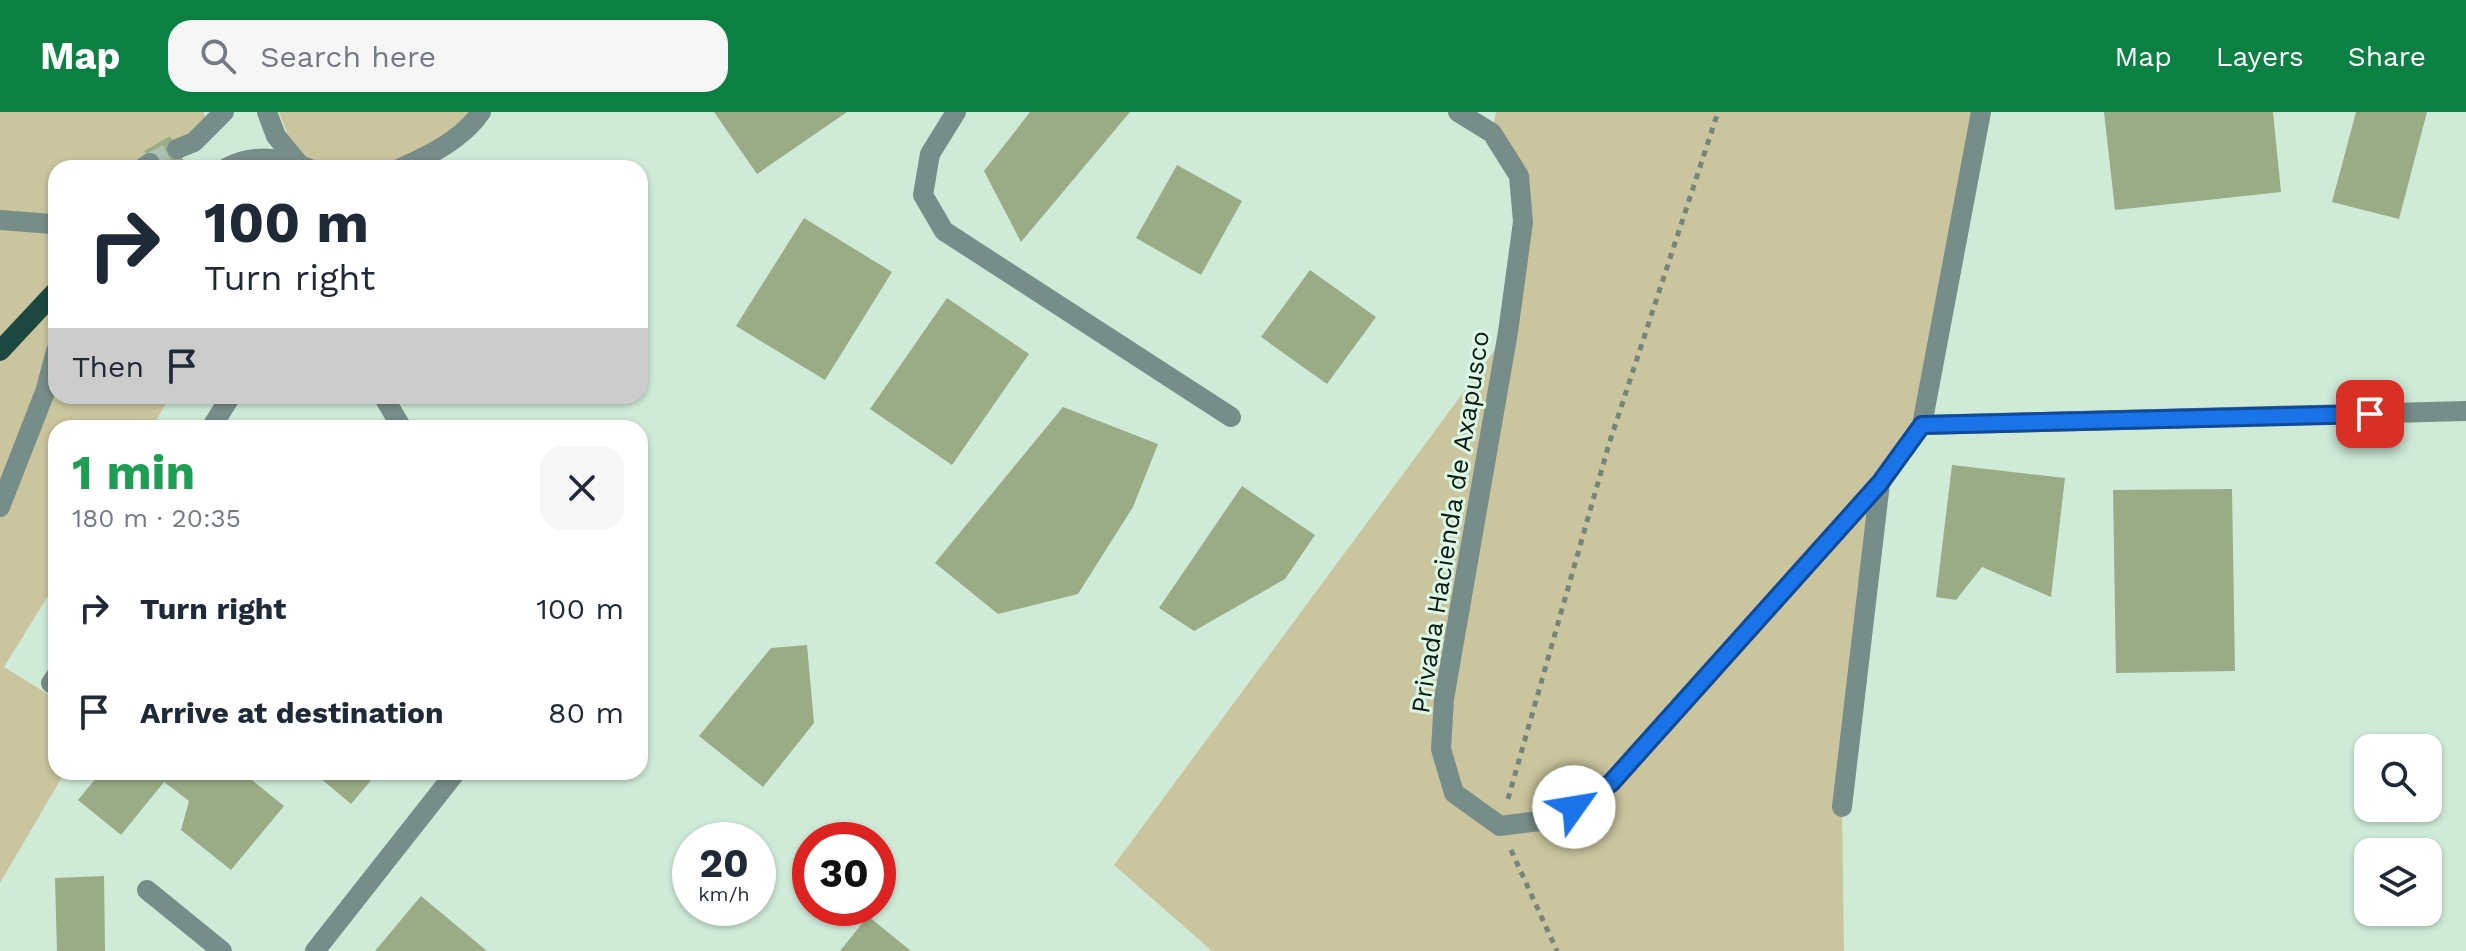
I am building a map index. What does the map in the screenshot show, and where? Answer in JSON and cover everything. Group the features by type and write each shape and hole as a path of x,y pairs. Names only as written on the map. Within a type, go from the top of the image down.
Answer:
{"main road":[{"path":"0,351 48,300"}],"street":[{"path":"184,149 224,112"},
{"path":"267,112 276,136 298,160"},
{"path":"421,160 472,125 481,112"},
{"path":"956,112 930,154 923,195 944,231 1231,417"},
{"name":"Privada Hacienda de Axapusco","path":"1458,112 1492,133 1519,176 1523,222 1508,332 1444,699 1441,749 1454,793 1500,826"},
{"path":"1500,826 1555,819 1611,783 1880,483 1922,425 1981,112"},
{"path":"256,160 266,157 279,160"},
{"path":"0,220 48,225"},
{"path":"0,507 48,381"},
{"path":"1922,425 2466,411"},
{"path":"1842,807 1880,483"},
{"path":"315,951 450,780"},
{"path":"147,890 222,951"}],"path":[{"path":"1557,951 1500,826 1609,444 1718,112"}],"shaded area":[{"path":"0,112 203,112 211,127 177,149 170,136 144,151 148,160 48,160 48,404 166,404 156,420 48,420 48,596 4,667 48,694 48,780 60,780 0,883"},
{"path":"279,112 481,112 408,160 297,160"},
{"path":"1496,112 1981,112 1922,425 1880,483 1842,807 1844,951 1212,951 1114,865 1508,332 1519,176 1492,133"}],"building":[{"path":"714,112 847,112 757,174"},
{"path":"1030,112 1130,112 1021,242 984,171"},
{"path":"2104,112 2273,112 2281,192 2115,210"},
{"path":"2356,112 2427,112 2399,219 2332,202"},
{"path":"170,136 184,160 149,160 144,151"},
{"path":"1177,165 1242,201 1201,275 1136,238"},
{"path":"804,218 892,272 825,380 736,326"},
{"path":"1310,270 1376,317 1327,384 1261,337"},
{"path":"947,298 1029,354 952,465 870,409"},
{"path":"1063,407 1158,444 1133,507 1078,594 998,614 935,563"},
{"path":"1952,465 2065,478 2051,597 1982,567 1956,600 1936,597"},
{"path":"1242,486 1315,535 1285,579 1194,631 1159,608"},
{"path":"2232,489 2235,671 2116,673 2113,490"},
{"path":"807,645 814,723 763,787 699,736 771,648"},
{"path":"94,780 252,780 284,806 231,870 181,830 189,801 164,782 121,835 78,800"},
{"path":"322,780 371,780 351,804"},
{"path":"104,876 105,951 57,951 55,878"},
{"path":"421,896 487,951 375,951"},
{"path":"860,926 880,926 911,951 840,951"}],"tunnel":[{"path":"156,160 177,149"}],"route":[{"path":"1574,807 1611,783 1880,483 1922,425 2370,414"}]}
